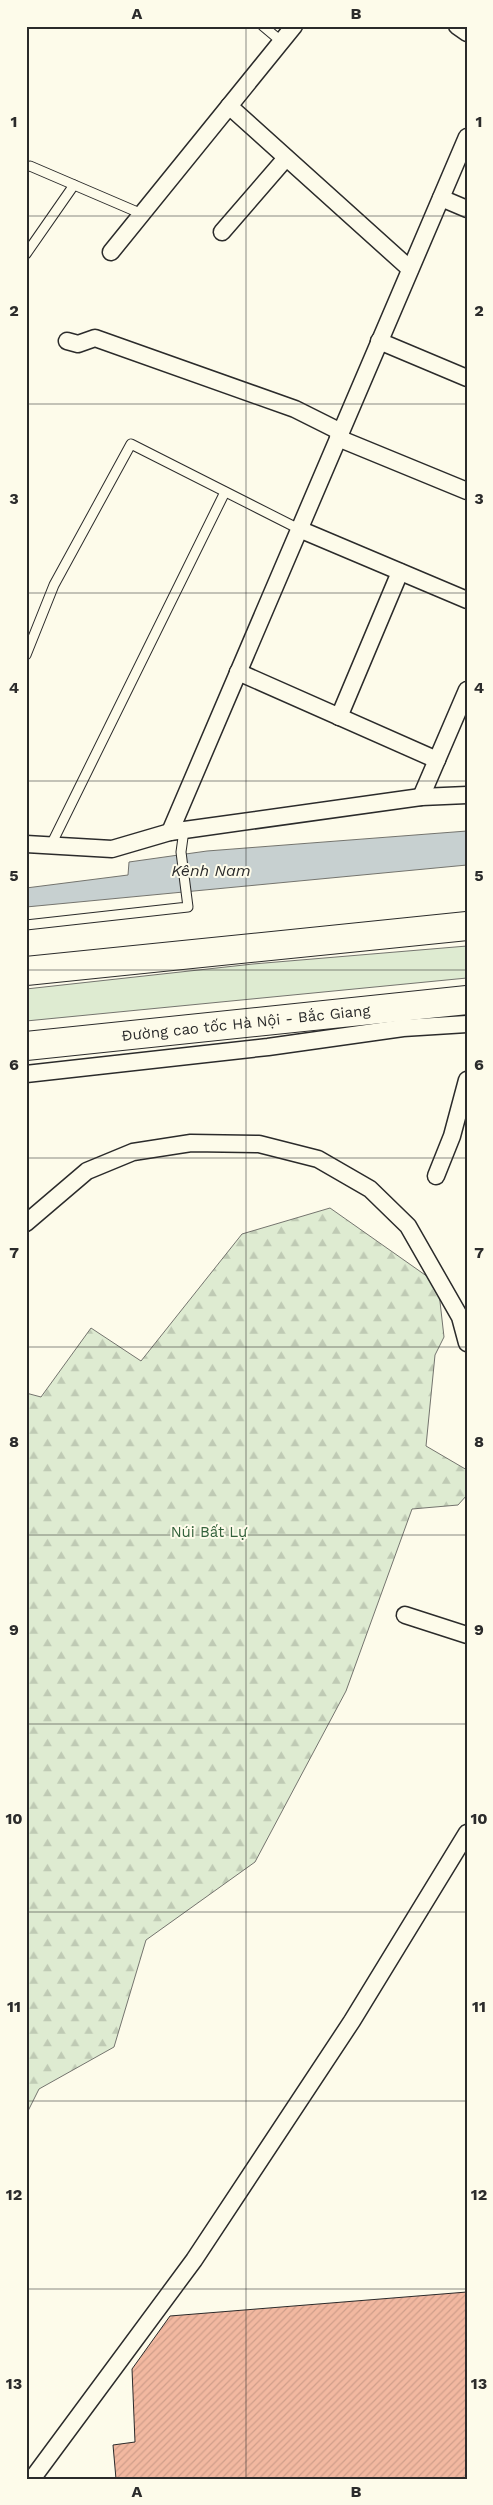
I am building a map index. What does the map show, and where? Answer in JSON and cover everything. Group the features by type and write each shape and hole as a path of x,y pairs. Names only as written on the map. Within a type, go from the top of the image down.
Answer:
{"highway":[{"path":"26,972 467,926"},
{"name":"Đường cao tốc Hà Nội - Bắc Giang","path":"26,1046 467,1000"}],"street":[{"path":"112,252 294,26"},
{"path":"457,26 467,33"},
{"path":"229,106 410,269"},
{"path":"177,831 238,672 467,137"},
{"path":"222,232 286,158"},
{"path":"441,198 467,209"},
{"path":"67,341 78,344 95,338 295,409 340,435 467,491"},
{"path":"379,341 467,378"},
{"path":"299,529 467,600"},
{"path":"339,717 400,572"},
{"path":"238,672 437,760"},
{"path":"421,797 467,690"},
{"path":"26,844 50,847 112,849 177,831 421,797 467,795"},
{"path":"26,1074 268,1048 403,1028 467,1024"},
{"path":"436,1176 452,1136 467,1080"},
{"path":"26,1223 87,1171 133,1152 191,1143 259,1144 318,1159 370,1189 408,1226 460,1317 467,1343"},
{"path":"405,1615 467,1635"},
{"path":"32,2479 194,2260 352,2021 467,1833"}],"lane":[{"path":"263,26 282,42"},
{"path":"26,167 142,214"},
{"path":"26,254 74,185"},
{"path":"26,655 54,585 132,444 299,529"},
{"path":"50,847 225,492"},
{"path":"26,925 188,907 177,831"}],"green space":[{"path":"467,946 467,978 26,1021 26,989 253,964"},
{"name":"Núi Bất Lự","path":"330,1208 438,1284 444,1337 435,1355 426,1446 467,1470 467,1495 458,1505 412,1509 346,1691 255,1862 146,1940 114,2047 39,2089 26,2115 26,1393 41,1397 91,1328 141,1361 242,1234"}],"water":[{"name":"Kênh Nam","path":"467,831 467,865 26,907 26,888 128,875 129,862 207,851"}],"building":[{"path":"467,2292 467,2479 116,2479 113,2445 135,2442 132,2369 170,2316"}]}
